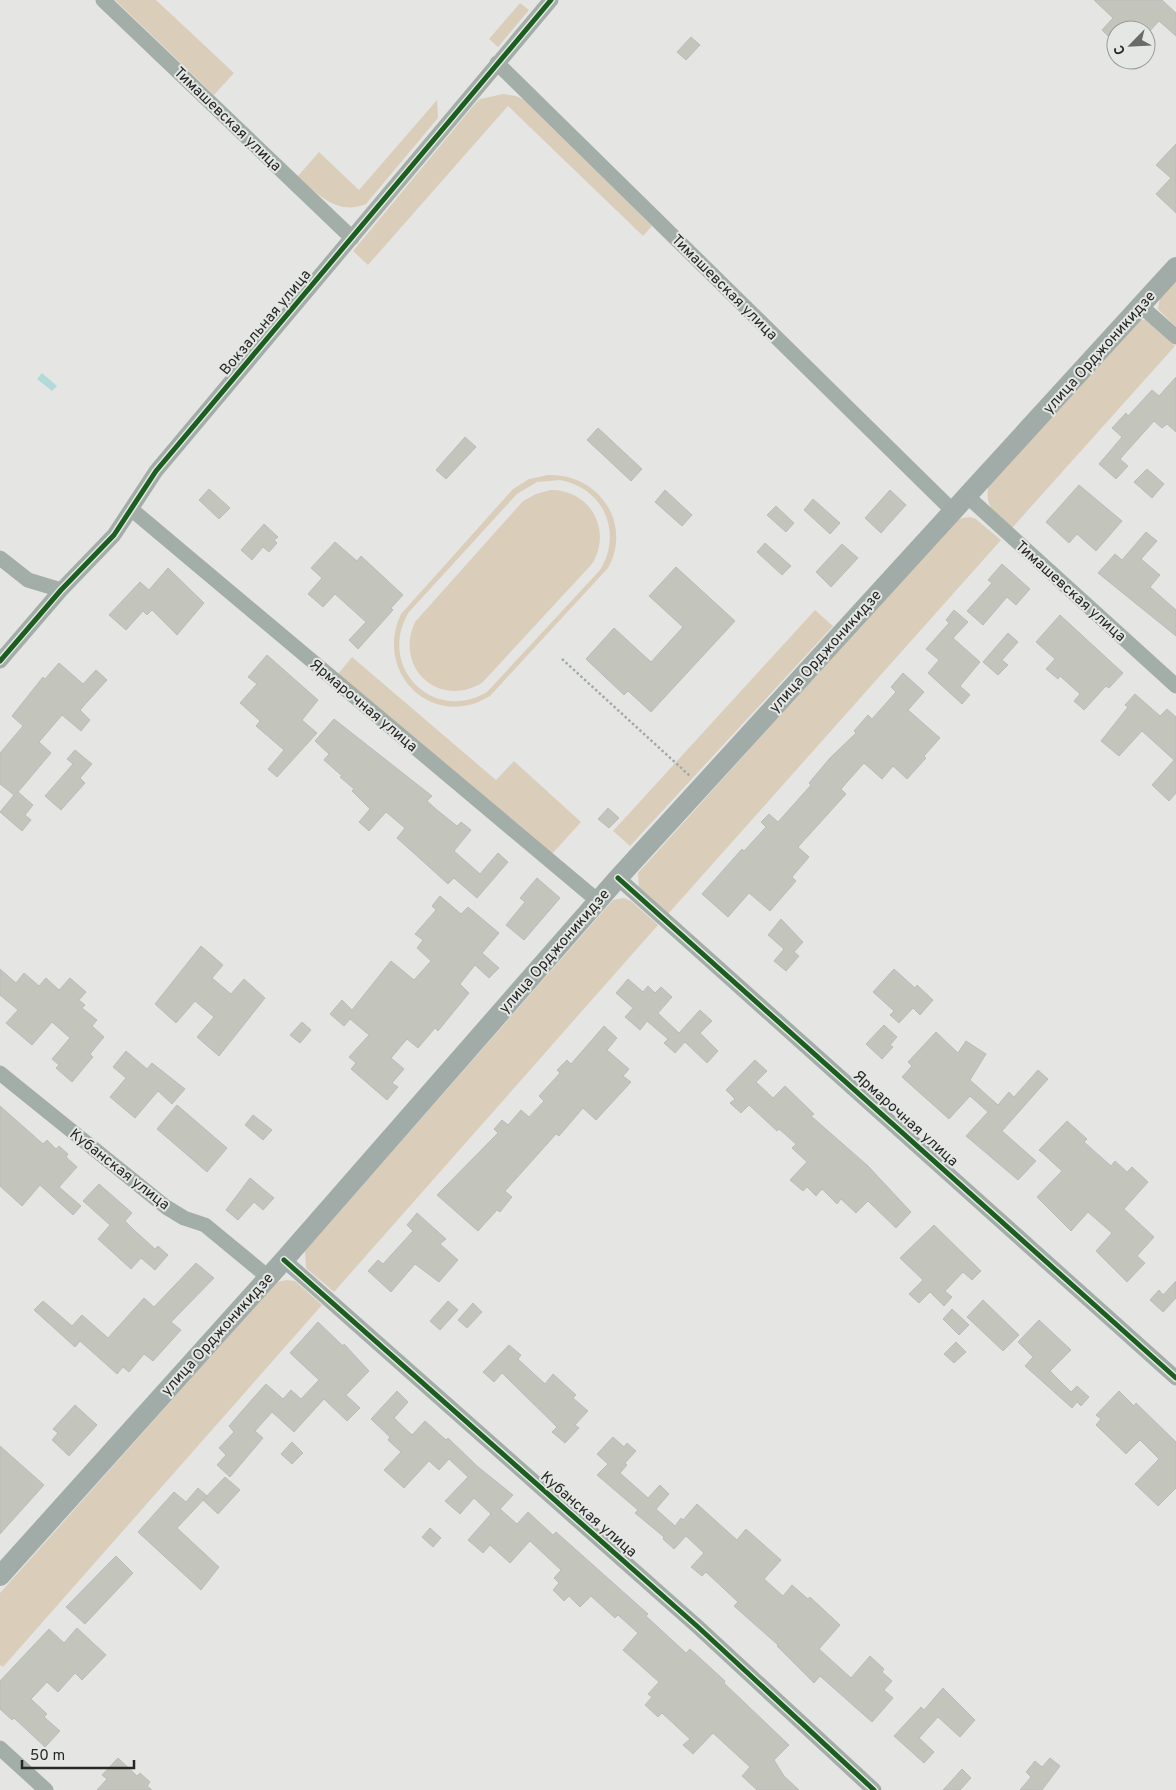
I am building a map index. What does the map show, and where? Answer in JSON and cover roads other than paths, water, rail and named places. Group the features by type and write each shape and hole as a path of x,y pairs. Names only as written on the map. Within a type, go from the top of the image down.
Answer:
{"main road":[{"name":"улица Орджоникидзе","path":"0,1576 284,1260 618,878 1176,266"}],"street":[{"name":"Тимашевская улица","path":"103,0 352,238"},
{"name":"Вокзальная улица","path":"0,661 61,590 114,535 156,471 551,0"},
{"name":"Тимашевская улица","path":"497,63 953,511"},
{"path":"1141,306 1176,337"},
{"name":"Тимашевская улица","path":"967,496 1176,686"},
{"name":"Ярмарочная улица","path":"131,509 598,901"},
{"path":"0,558 28,580 61,590"},
{"name":"Ярмарочная улица","path":"618,878 1176,1378"},
{"name":"Кубанская улица","path":"0,1073 166,1207 184,1218 205,1225 268,1277"},
{"name":"Кубанская улица","path":"284,1260 698,1627 874,1790"},
{"path":"0,1748 46,1790"}],"water":[{"path":"42,373 57,386 52,391 37,379"}]}
